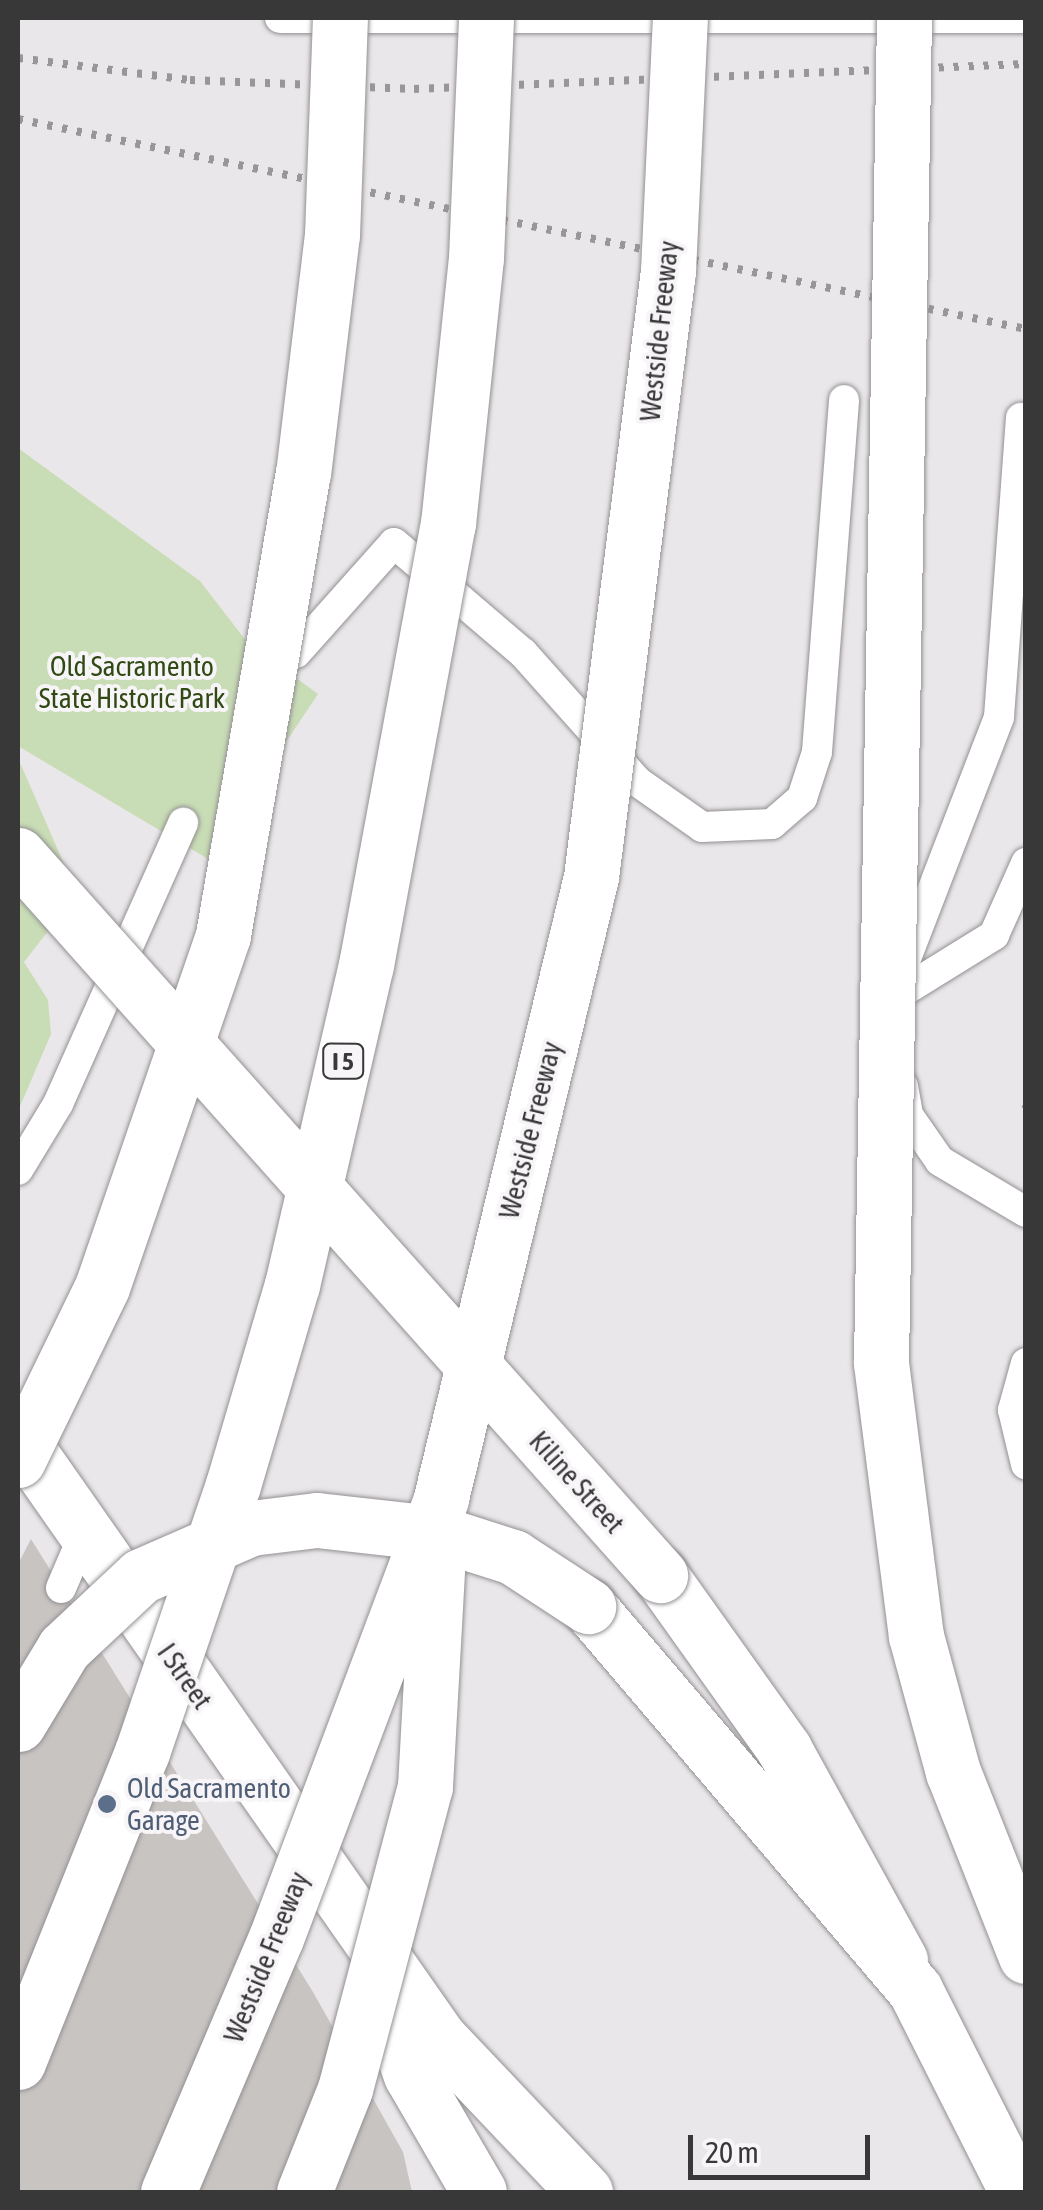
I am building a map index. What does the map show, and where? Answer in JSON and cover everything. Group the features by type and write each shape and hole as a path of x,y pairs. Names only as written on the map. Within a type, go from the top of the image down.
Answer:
{"main road":[{"path":"18,1460 102,1287 180,1081 223,936 303,474 332,235 340,18"},
{"name":"I 5","path":"18,2062 142,1752 233,1485 292,1285 366,965 448,524 476,258 486,18"},
{"name":"Westside Freeway","path":"168,2192 276,1938 440,1498 591,877 668,271 680,18"},
{"path":"904,18 881,1363 916,1636 953,1772 1026,1956"},
{"name":"Kiline Street","path":"18,855 660,1575 805,1782 1017,2192"},
{"name":"I Street","path":"18,1436 83,1559 354,1916 439,2038 585,2192"},
{"path":"304,2192 345,2088 425,1786 440,1498"},
{"path":"18,1724 64,1648 140,1576 251,1528 316,1520 441,1534 513,1557 588,1606 914,1990"},
{"name":"I Street","path":"354,1916 410,2075 480,2192"}],"lane":[{"path":"280,18 1026,18"},
{"path":"296,653 394,543 523,652 638,782 702,826 734,832 772,824 802,798 816,752 844,400"},
{"path":"1021,418 999,717 908,944 899,994 908,1116 940,1161 1026,1212"},
{"path":"18,1170 58,1104 183,823"},
{"path":"899,994 994,935 1026,863"},
{"path":"1026,1363 1012,1410 1026,1464"},
{"path":"79,1617 83,1559"}],"green space":[{"name":"Old Sacramento State Historic Park","path":"18,448 200,581 247,642 318,694 208,859 18,746"},
{"name":"Old Sacramento State Historic Park","path":"18,758 77,894 24,962 48,1000 51,1034 18,1111"}],"building":[{"name":"Old Sacramento Garage","path":"31,1539 313,1992 403,2152 412,2192 18,2192 18,1564"}],"railway":[{"path":"18,58 190,80 414,89 1026,64"},
{"path":"18,119 1026,329"}],"place":[{"name":"Old Sacramento Garage","path":"107,1804"}]}
